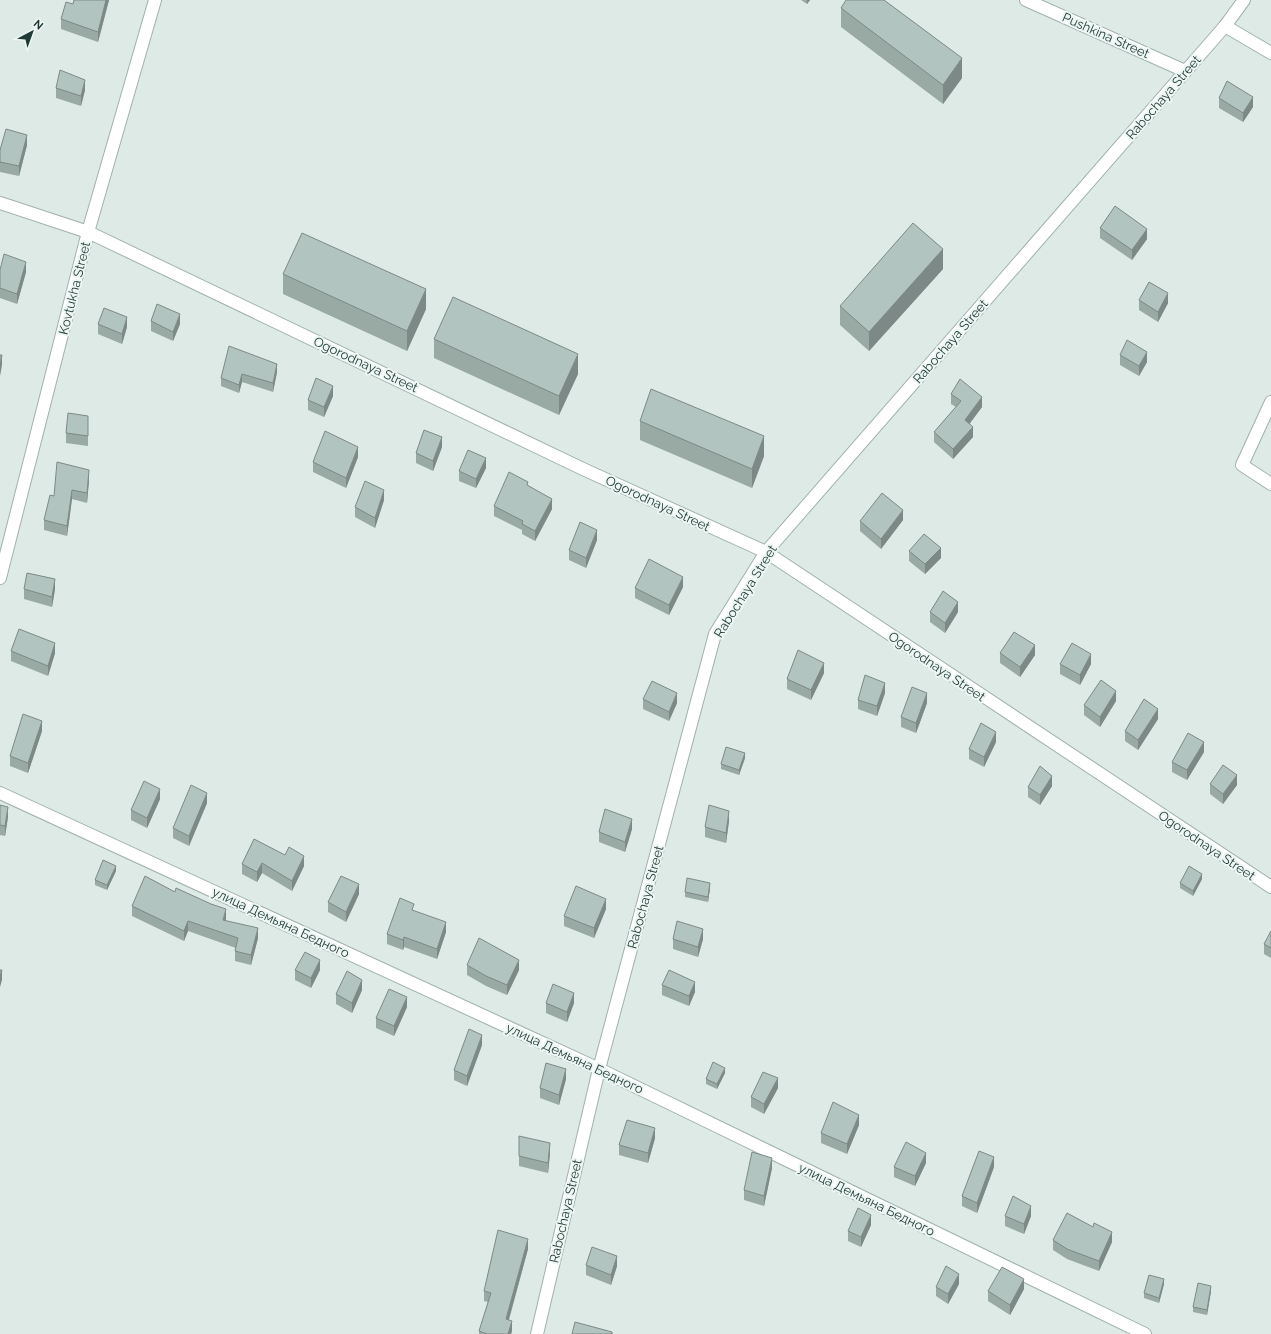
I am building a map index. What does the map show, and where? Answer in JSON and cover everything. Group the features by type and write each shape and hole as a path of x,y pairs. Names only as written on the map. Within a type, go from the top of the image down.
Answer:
{"street":[{"name":"Kovtukha Street","path":"0,578 88,232 155,0"},
{"name":"Pushkina Street","path":"1026,0 1185,71"},
{"name":"Rabochaya Street","path":"537,1334 598,1069 716,634 766,552 1224,26 1244,0"},
{"path":"1224,26 1271,53"},
{"name":"Ogorodnaya Street","path":"0,202 88,232 583,469 766,552 1271,887"},
{"path":"1271,402 1242,465 1271,484"},
{"name":"улица Демьяна Бедного","path":"0,793 598,1069 1145,1334"}],"building":[{"path":"74,0 106,0 98,32 61,19 66,2 73,4"},
{"path":"846,0 884,0 962,58 943,85 841,8"},
{"path":"60,70 85,80 81,96 56,88"},
{"path":"1227,81 1253,97 1243,113 1219,98"},
{"path":"6,129 27,135 19,166 0,162 0,150"},
{"path":"1115,206 1147,229 1132,250 1100,228"},
{"path":"913,223 943,249 869,332 840,306"},
{"path":"302,233 426,289 407,331 283,274"},
{"path":"4,254 26,262 17,294 0,288 0,270"},
{"path":"1149,282 1168,293 1158,312 1139,300"},
{"path":"453,297 578,354 559,396 434,339"},
{"path":"157,304 180,314 173,332 151,321"},
{"path":"104,308 127,317 122,334 98,324"},
{"path":"1127,340 1147,352 1139,366 1120,355"},
{"path":"229,346 277,364 273,383 242,374 239,385 221,378"},
{"path":"0,355 2,355 0,366"},
{"path":"316,378 333,386 324,407 308,400"},
{"path":"960,379 982,397 965,420 973,427 953,449 934,432 961,401 951,394"},
{"path":"651,389 764,436 752,469 640,421"},
{"path":"68,413 88,416 88,436 66,433"},
{"path":"424,430 442,437 433,461 416,453"},
{"path":"325,431 358,447 346,478 313,462"},
{"path":"468,450 486,458 476,479 459,471"},
{"path":"57,462 89,470 87,493 72,490 67,526 44,520 50,495 54,496"},
{"path":"509,472 528,482 527,485 552,499 535,531 522,524 523,521 494,506"},
{"path":"365,481 384,490 375,518 355,507"},
{"path":"882,493 903,510 881,539 860,521"},
{"path":"580,522 597,530 586,558 569,550"},
{"path":"924,534 941,548 925,564 909,551"},
{"path":"649,559 683,577 669,605 635,588"},
{"path":"27,573 55,579 52,597 24,589"},
{"path":"943,591 958,602 945,623 930,612"},
{"path":"19,629 55,643 48,666 11,651"},
{"path":"1014,632 1035,645 1020,667 1000,653"},
{"path":"1072,643 1091,654 1080,675 1060,664"},
{"path":"798,650 824,663 811,690 787,679"},
{"path":"865,675 885,683 877,706 858,700"},
{"path":"1101,680 1116,691 1100,717 1084,705"},
{"path":"652,681 677,693 669,712 643,699"},
{"path":"912,687 927,693 916,723 901,717"},
{"path":"1144,699 1158,709 1138,740 1125,731"},
{"path":"23,714 42,721 28,763 10,756"},
{"path":"981,723 996,732 984,757 969,749"},
{"path":"1188,733 1204,742 1187,770 1172,762"},
{"path":"726,747 745,753 739,770 721,764"},
{"path":"1223,765 1237,775 1223,794 1210,784"},
{"path":"1040,766 1052,776 1040,795 1028,787"},
{"path":"144,781 160,789 147,818 131,810"},
{"path":"191,785 207,793 189,836 173,828"},
{"path":"0,805 8,807 5,826 0,825"},
{"path":"709,805 729,811 726,833 705,827"},
{"path":"605,809 632,819 625,842 599,832"},
{"path":"254,839 285,855 289,847 304,856 292,881 262,863 257,872 242,864"},
{"path":"103,860 116,866 107,885 95,880"},
{"path":"1189,866 1202,874 1193,891 1180,883"},
{"path":"145,876 175,892 176,888 226,909 223,920 258,928 251,955 235,951 238,938 188,921 184,931 132,906"},
{"path":"341,876 359,884 346,912 328,902"},
{"path":"687,878 710,883 708,897 685,892"},
{"path":"576,886 606,899 594,928 564,916"},
{"path":"400,898 414,904 412,910 446,922 437,949 404,937 403,940 387,934"},
{"path":"677,921 703,929 698,947 673,939"},
{"path":"1271,931 1271,948 1264,944"},
{"path":"479,938 519,960 507,985 486,976 467,965"},
{"path":"305,952 320,960 311,978 295,970"},
{"path":"669,970 695,982 689,996 662,985"},
{"path":"347,971 362,980 352,1003 336,994"},
{"path":"553,984 574,993 567,1012 546,1003"},
{"path":"389,989 407,997 394,1026 376,1018"},
{"path":"469,1029 482,1035 467,1076 454,1070"},
{"path":"713,1062 725,1068 717,1084 706,1079"},
{"path":"546,1063 566,1069 559,1095 540,1088"},
{"path":"763,1072 778,1078 764,1104 751,1097"},
{"path":"833,1102 859,1115 847,1144 821,1133"},
{"path":"627,1120 655,1128 648,1153 619,1145"},
{"path":"519,1136 550,1143 548,1163 519,1156"},
{"path":"906,1142 926,1153 915,1176 894,1167"},
{"path":"979,1151 994,1157 977,1203 962,1196"},
{"path":"752,1152 772,1158 764,1196 744,1190"},
{"path":"1013,1196 1031,1206 1024,1224 1005,1216"},
{"path":"858,1208 871,1215 861,1237 848,1231"},
{"path":"1067,1213 1093,1227 1094,1223 1112,1232 1099,1261 1067,1249 1053,1240"},
{"path":"498,1230 528,1239 506,1319 512,1321 508,1334 487,1334 479,1331 491,1293 484,1291"},
{"path":"592,1247 617,1256 611,1275 586,1265"},
{"path":"946,1266 959,1274 948,1294 936,1287"},
{"path":"1002,1267 1024,1279 1010,1305 988,1291"},
{"path":"1149,1275 1164,1279 1159,1298 1144,1293"},
{"path":"1198,1283 1211,1286 1207,1310 1193,1307"},
{"path":"575,1322 612,1332 612,1334 572,1334"}]}
